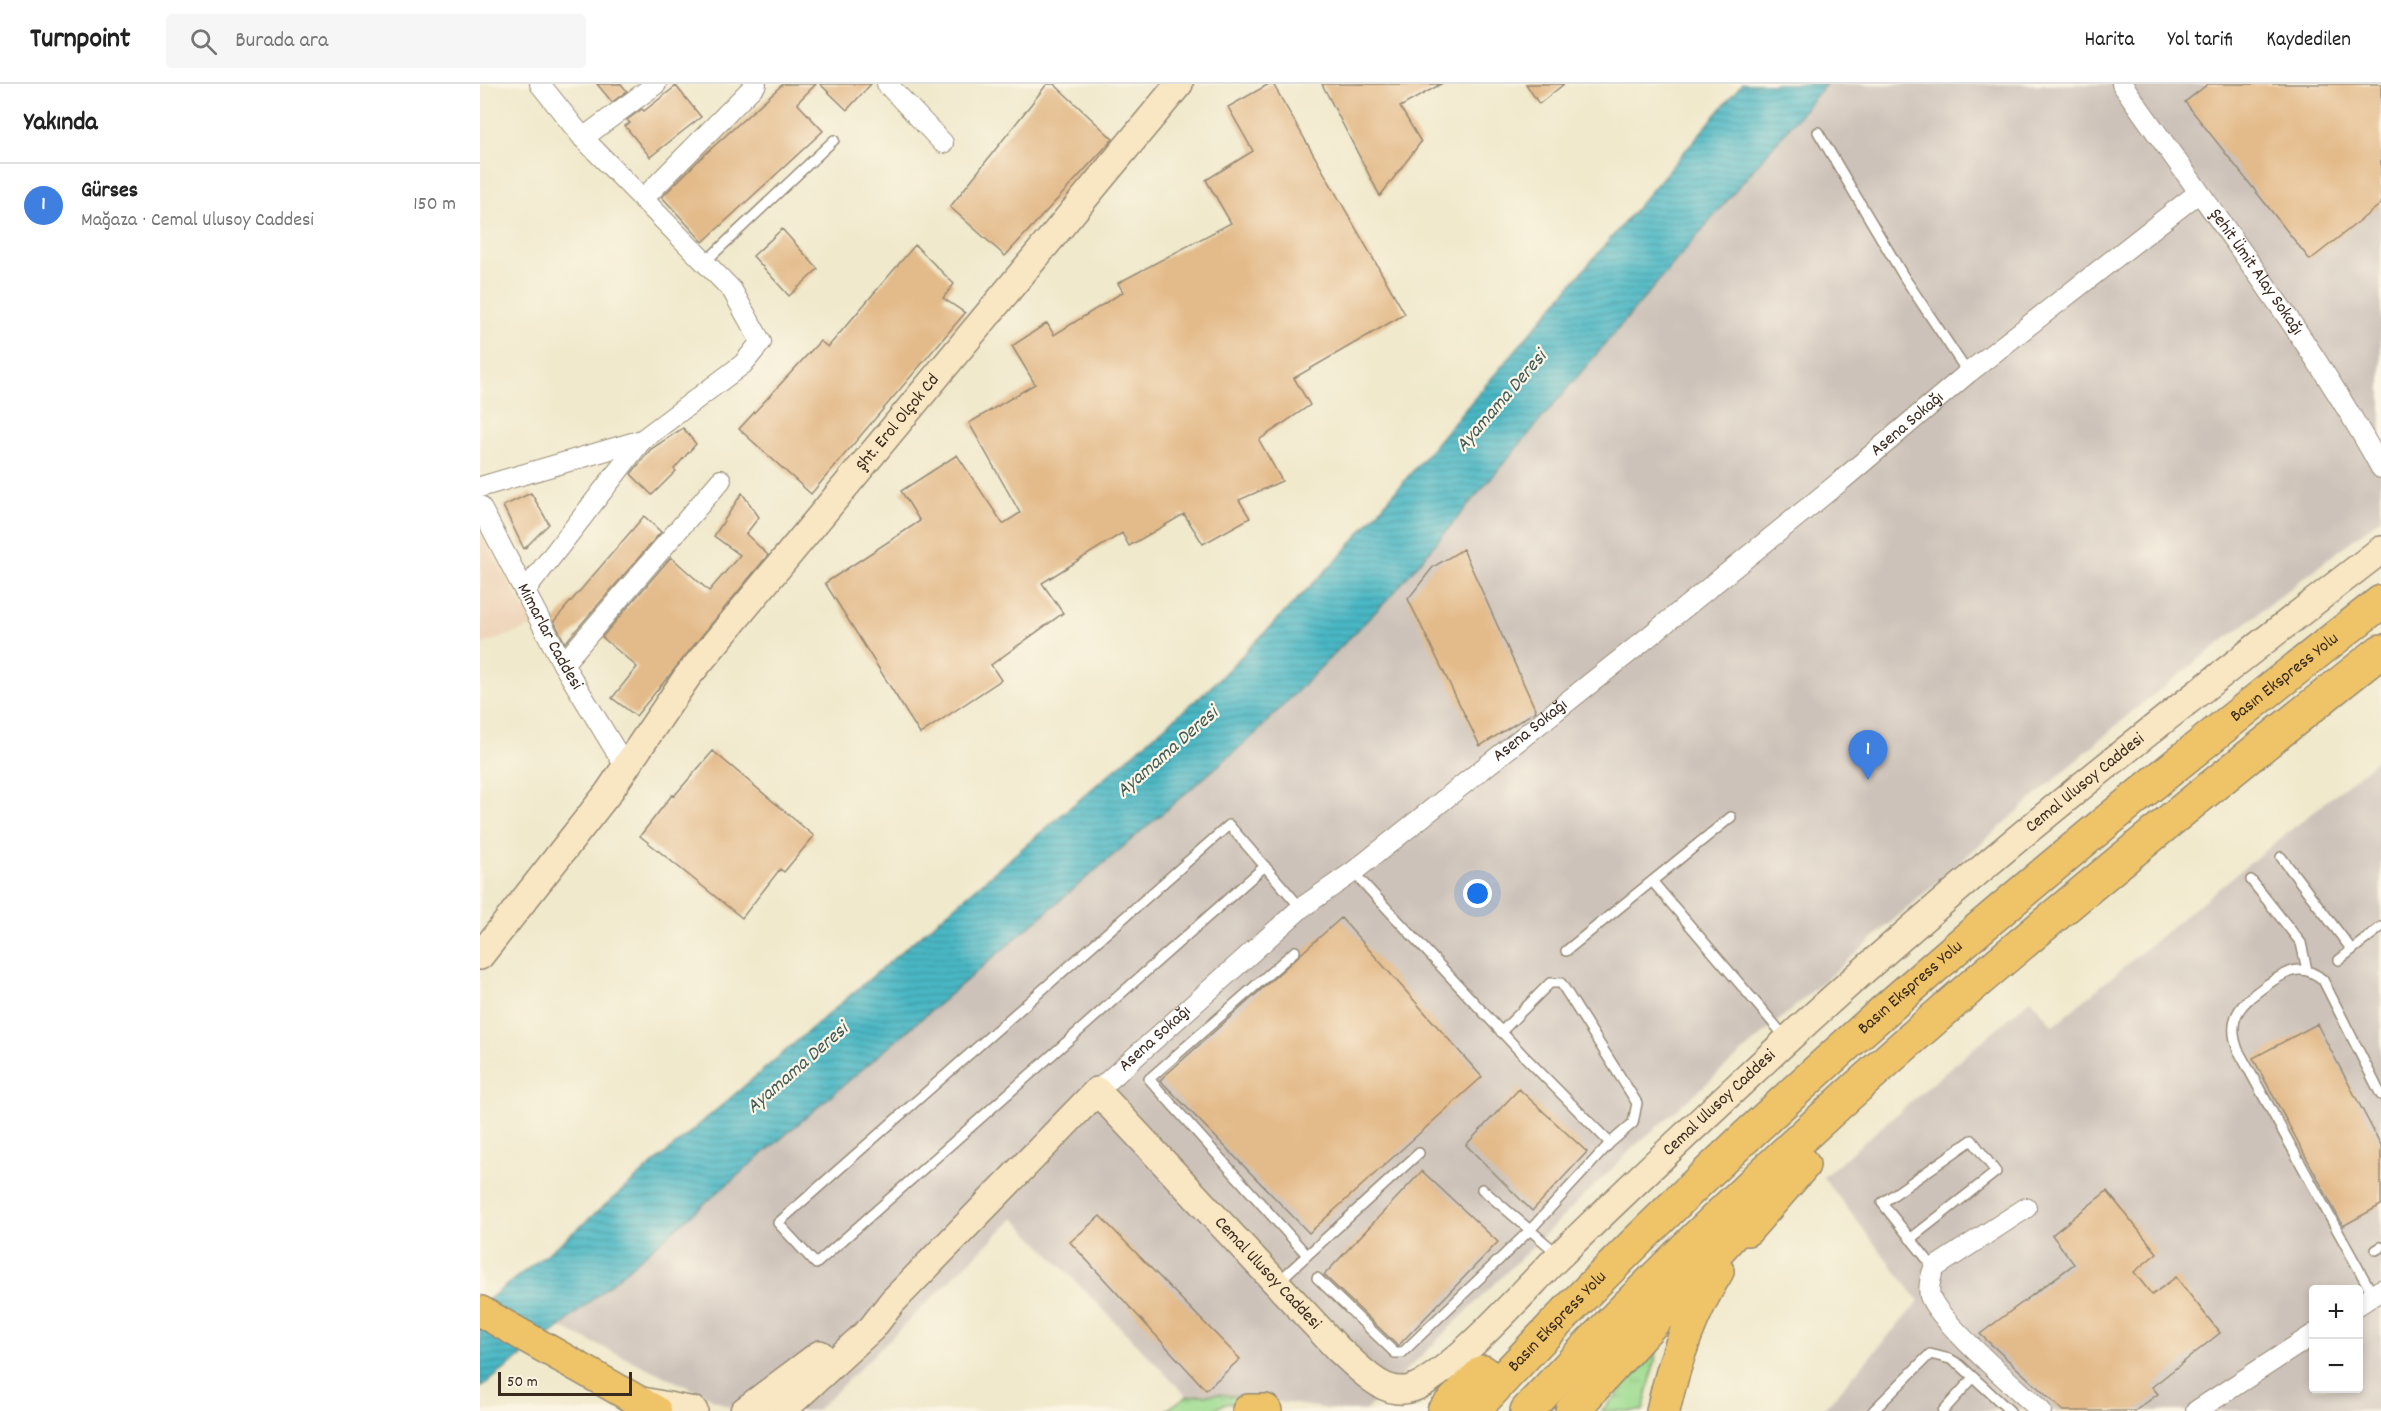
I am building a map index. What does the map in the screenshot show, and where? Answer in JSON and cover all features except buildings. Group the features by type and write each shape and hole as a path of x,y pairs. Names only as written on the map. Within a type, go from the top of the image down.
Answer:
{"highway":[{"name":"Basın Ekspress Yolu","path":"1473,1411 1692,1185 2009,901 2253,702 2381,603"},
{"path":"1527,1411 1691,1241 1908,1043 2034,933 2163,826 2381,651"},
{"path":"1663,1411 1679,1349 1703,1293 1742,1236 1803,1166 1870,1096 1908,1043"},
{"path":"1572,1411 1742,1222 1803,1166"},
{"path":"1444,1411 1607,1249 1640,1219 1692,1185"},
{"path":"1249,1411 1265,1411"}],"main road":[{"name":"Şht. Erol Olçok Cd","path":"480,956 608,793 687,677 1179,84"},
{"name":"Cemal Ulusoy Caddesi","path":"1097,1091 1338,1349 1383,1386 1396,1390 1412,1388 1452,1362 1560,1255 1788,1040 1914,926 2219,675 2381,550"},
{"name":"Asena Sokağı","path":"892,1302 1097,1091"},
{"path":"744,1411 860,1322 892,1302"},
{"path":"782,1411 872,1328 892,1302"},
{"path":"480,1311 590,1386"},
{"path":"480,1334 636,1407 694,1411"}],"street":[{"path":"525,591 642,440 743,364 761,342 732,290 583,138 540,84"},
{"path":"583,138 656,84"},
{"path":"887,84 943,142"},
{"name":"Şehit Ümit Alay Sokağı","path":"2122,84 2295,331 2359,428 2381,468"},
{"path":"643,199 744,88"},
{"name":"Asena Sokağı","path":"1097,1091 1301,908 1353,872 1842,480 1968,373 2198,193"},
{"path":"480,488 642,440"},
{"path":"563,664 722,480"},
{"name":"Mimarlar Caddesi","path":"480,506 563,664 625,766"},
{"path":"2026,1208 1934,1268 1930,1278 1930,1296 1949,1323 2042,1411"},
{"path":"2196,1411 2309,1337"}],"lane":[{"path":"1818,132 1904,277 1968,373"},
{"path":"704,263 834,140"},
{"path":"1566,951 1731,818"},
{"path":"1265,866 816,1264 778,1223 1229,825 1265,866 1301,908"},
{"path":"2281,857 2352,950"},
{"path":"1353,872 1501,1032 1610,1143"},
{"path":"2251,880 2301,943 2307,970"},
{"path":"1652,881 1788,1040"},
{"path":"2339,960 2381,927"},
{"path":"1294,951 1149,1079 1307,1255"},
{"path":"2371,1297 2235,1041 2236,1015 2246,1000 2286,972 2307,970 2323,980 2381,1095"},
{"path":"1317,1278 1395,1353 1402,1353 1530,1230 1610,1143 1633,1123 1637,1103 1564,984 1550,983 1501,1032"},
{"path":"1910,1239 1996,1172 1972,1140 1882,1203 1910,1239 1934,1268"},
{"path":"1276,1283 1419,1153"},
{"path":"1482,1189 1560,1255"},
{"path":"1873,1411 1930,1354 1950,1359 1973,1378 2000,1408 2010,1411"},
{"path":"1943,1411 1973,1378"}],"shaded area":[{"path":"1826,84 2381,84 2381,518 2134,710 1635,1146 1365,1411 1345,1411 1219,1394 1187,1396 1014,1218 816,1411 738,1411 560,1327 1254,735 1391,596"},
{"path":"480,532 534,626 480,645"},
{"path":"2381,757 2381,1411 1822,1411 1919,1301 1823,1177 2031,999 2053,1026"}],"green space":[{"path":"1657,1352 1643,1411 1601,1411 1609,1403"},
{"path":"1219,1394 1258,1399 1224,1404 1212,1411 1165,1411 1187,1396"}],"water":[{"name":"Ayamama Deresi","path":"1742,84 1826,84 1391,596 1254,735 560,1327 480,1388 480,1306 563,1241 1210,688 1343,553"}],"place":[{"name":"Gürses","path":"1868,780"}]}
